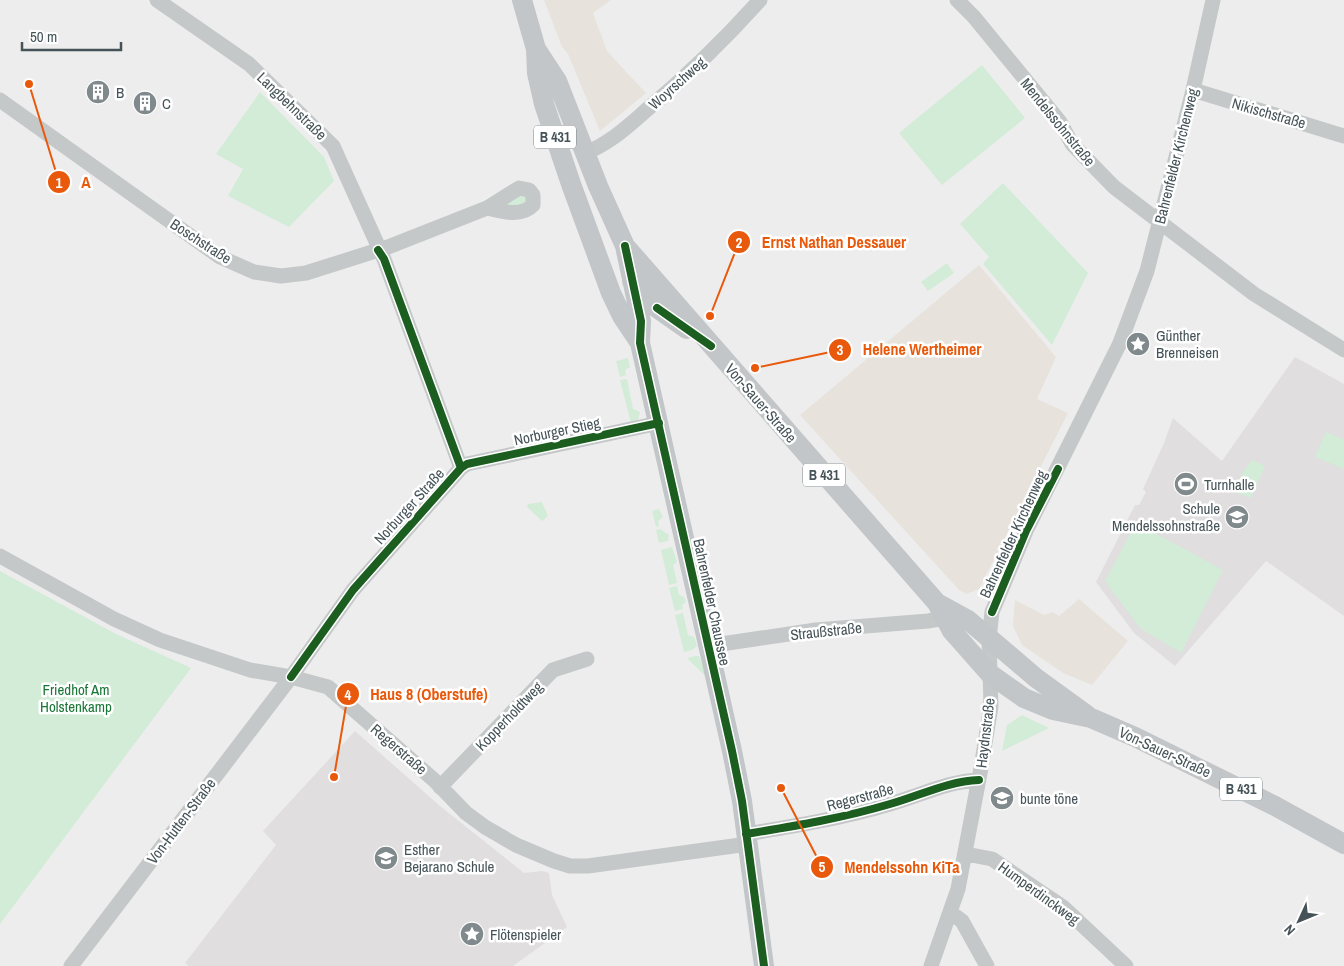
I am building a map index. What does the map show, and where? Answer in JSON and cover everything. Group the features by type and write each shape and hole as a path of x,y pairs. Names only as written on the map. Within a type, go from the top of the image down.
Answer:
{"main road":[{"name":"Bahrenfelder Chaussee","path":"522,0 536,49 537,73 544,104 619,311 640,343"},
{"name":"Bahrenfelder Chaussee","path":"536,49 557,81 585,153 625,246 641,322 640,343 732,750 747,839 764,966"},
{"name":"Bahrenfelder Chaussee","path":"586,223 631,280 657,308 711,346"},
{"name":"Von-Sauer-Straße","path":"625,246 945,617 990,674 1024,698 1052,710 1091,718"},
{"name":"Von-Sauer-Straße","path":"945,617 968,620 989,640 1036,678 1091,718 1208,772 1344,844"},
{"path":"945,617 989,640"},
{"path":"990,674 1036,678"}],"street":[{"name":"Langbehnstraße","path":"158,0 249,64 333,146 378,250"},
{"name":"Woyrschweg","path":"585,153 614,139 664,96 760,0"},
{"name":"Mendelssohnstraße","path":"957,0 974,17 1060,122 1072,144 1114,186 1254,294 1344,350"},
{"name":"Bahrenfelder Kirchenweg","path":"989,640 992,612 1014,557 1120,343 1147,271 1193,90 1213,0"},
{"name":"Nikischstraße","path":"1193,90 1344,136"},
{"name":"Boschstraße","path":"0,100 220,257 254,272 280,276 306,273 378,250 487,208"},
{"name":"Norburger Straße","path":"292,677 353,590 461,468 421,355 384,259 378,250"},
{"name":"Norburger Stieg","path":"461,468 467,464 659,423"},
{"name":"Regerstraße","path":"0,556 114,619 160,640 193,653 250,670 292,677 328,687 440,787 466,813 485,827 527,850 570,866 596,865 747,839 891,804 961,780 979,780"},
{"name":"Straußstraße","path":"708,646 816,630 928,621 945,617"},
{"path":"989,640 990,674"},
{"name":"Kopperholdtweg","path":"440,787 553,670 587,659"},
{"name":"Haydnstraße","path":"931,966 950,912 966,854 991,706 990,674"},
{"name":"Von-Hutten-Straße","path":"71,966 292,677"},
{"name":"Humperdinckweg","path":"966,854 992,860 1048,897 1073,916 1126,966"},
{"path":"950,912 962,921 987,966"}],"shaded area":[{"path":"544,0 611,0 593,13 607,51 646,93 600,131 568,54 562,47"},
{"path":"979,265 1056,357 1037,399 1068,413 979,589 967,594 959,590 800,415"},
{"name":"Schule Mendelssohnstraße","path":"1295,357 1344,384 1344,616 1266,561 1175,666 1134,633 1096,582 1135,505 1139,505 1146,492 1143,489 1173,418 1222,461"},
{"path":"1079,599 1128,641 1092,685 1063,673 1022,645 1013,626 1015,600 1044,615 1053,612 1059,616"},
{"name":"Esther Bejarano Schule","path":"355,731 440,806 524,873 542,871 549,873 552,895 567,927 513,966 189,966 185,963 276,845 263,831"}],"green space":[{"path":"982,65 1025,118 942,185 899,133"},
{"path":"260,92 324,157 334,181 289,227 228,196 243,169 216,154"},
{"path":"1003,183 1088,273 1052,345 983,264 989,257 960,224"},
{"path":"518,194 525,195 526,203 507,209 505,203"},
{"path":"947,263 954,273 928,291 921,282"},
{"path":"628,358 630,367 625,370 626,375 620,377 616,361"},
{"path":"627,379 633,409 640,412 638,420 631,423 620,380"},
{"path":"1326,432 1344,440 1344,469 1315,457"},
{"path":"1252,460 1265,466 1251,498 1234,492 1242,473"},
{"path":"542,502 548,516 542,521 527,507 528,504"},
{"path":"659,509 663,517 658,521 659,526 656,527 652,511"},
{"path":"1136,523 1223,570 1181,653 1140,628 1105,581"},
{"path":"660,529 669,535 668,541 659,543 656,530"},
{"path":"672,547 677,562 673,565 677,583 669,585 661,550"},
{"name":"Friedhof Am Holstenkamp","path":"0,571 116,634 191,668 0,924"},
{"path":"677,586 679,595 684,597 686,602 682,605 683,609 675,611 669,588"},
{"path":"683,613 688,635 694,637 697,646 692,650 684,652 675,615"},
{"path":"699,656 705,676 687,658"},
{"path":"1022,715 1049,728 1002,751 1007,725"}],"cycle path":[{"path":"625,246 641,321 640,343 742,801 764,966"},
{"path":"291,677 353,590 461,468 384,259 378,250"},
{"path":"657,308 711,346"},
{"path":"461,468 467,464 659,423"},
{"path":"992,612 1026,531 1058,469"},
{"path":"746,834 801,825 855,813 901,801 956,783 979,780"}],"place":[{"name":"A","path":"29,84"},
{"name":"B","path":"98,92"},
{"name":"C","path":"145,103"},
{"name":"Ernst Nathan Dessauer","path":"710,316"},
{"name":"Günther Brenneisen","path":"1138,344"},
{"name":"Helene Wertheimer","path":"755,368"},
{"name":"Turnhalle","path":"1186,484"},
{"name":"Schule Mendelssohnstraße","path":"1237,517"},
{"name":"Haus 8 (Oberstufe)","path":"334,777"},
{"name":"Mendelssohn KiTa","path":"781,788"},
{"name":"bunte töne","path":"1002,798"},
{"name":"Esther Bejarano Schule","path":"386,858"},
{"name":"Flötenspieler","path":"472,934"}]}
